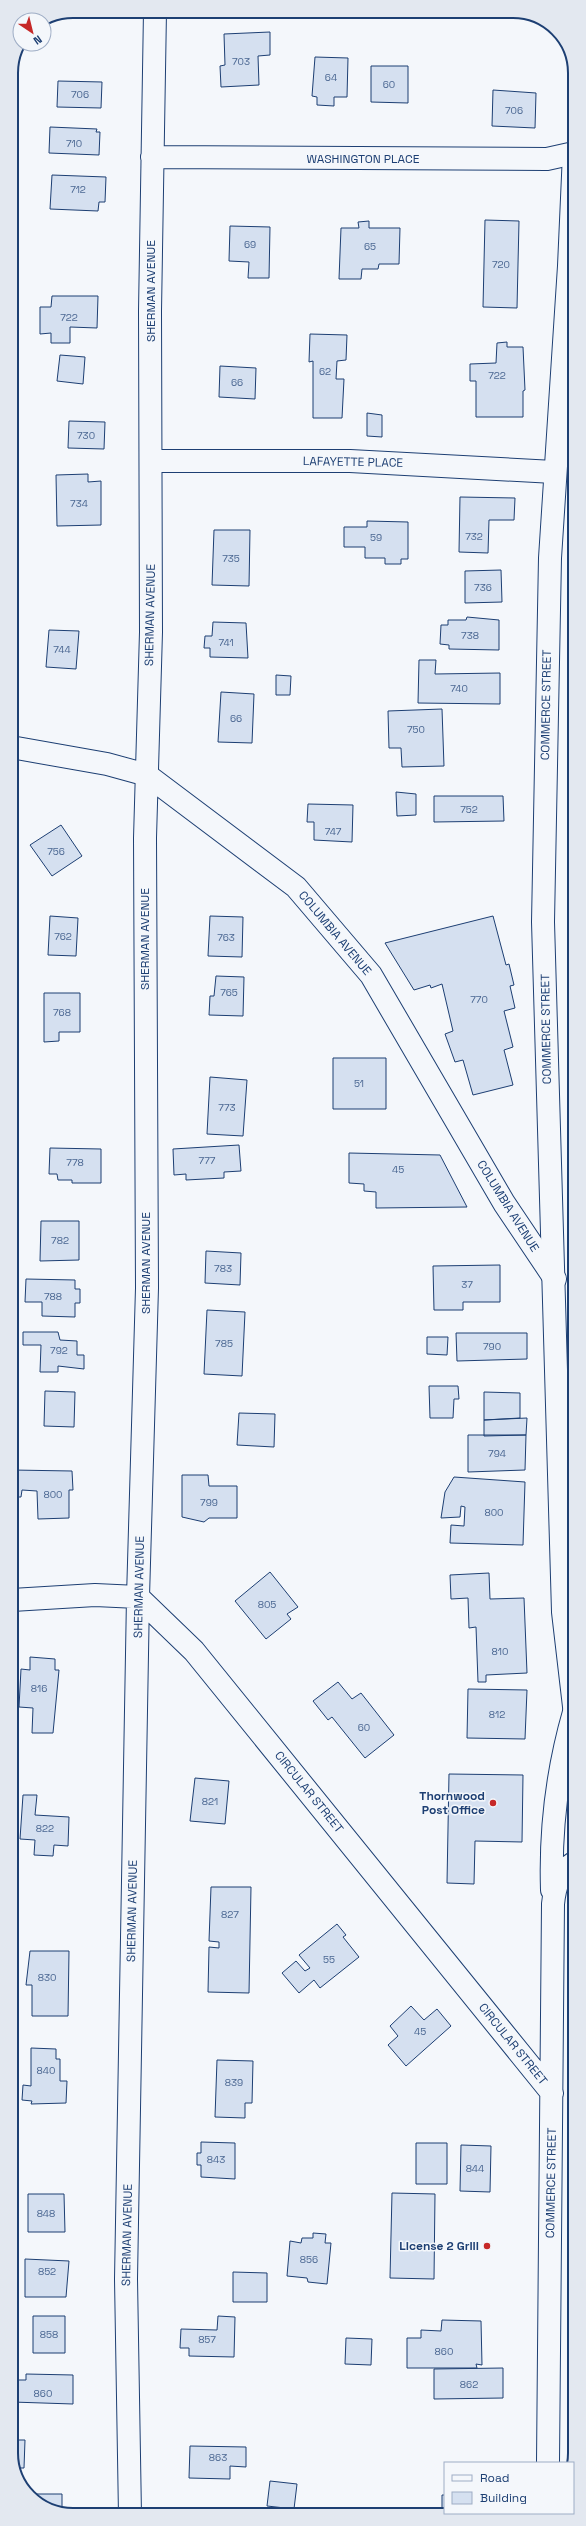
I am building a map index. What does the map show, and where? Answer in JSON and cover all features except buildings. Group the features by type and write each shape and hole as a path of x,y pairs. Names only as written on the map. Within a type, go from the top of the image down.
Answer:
{"street":[{"name":"SHERMAN AVENUE","path":"130,2508 126,2279 138,1597 146,1288 147,775 152,461 150,311 155,18"},
{"name":"WASHINGTON PLACE","path":"152,157 547,159 568,154"},
{"name":"COMMERCE STREET","path":"568,292 554,472 547,633 543,922 555,1279 563,1612 568,1658"},
{"name":"LAFAYETTE PLACE","path":"152,461 350,461 554,472"},
{"name":"COLUMBIA AVENUE","path":"18,748 106,764 147,775 296,887 372,975 504,1203 555,1279"},
{"path":"18,1600 95,1595 138,1597"},
{"name":"CIRCULAR STREET","path":"138,1597 194,1651 552,2093"},
{"name":"COMMERCE STREET","path":"548,2462 553,1904 551,1850 554,1806 561,1759 568,1735"},
{"name":"COMMERCE STREET","path":"553,1904 557,1881 561,1873 568,1868"}],"place":[{"name":"Thornwood Post Office","path":"493,1803"},
{"name":"License 2 Grill","path":"487,2246"}]}
